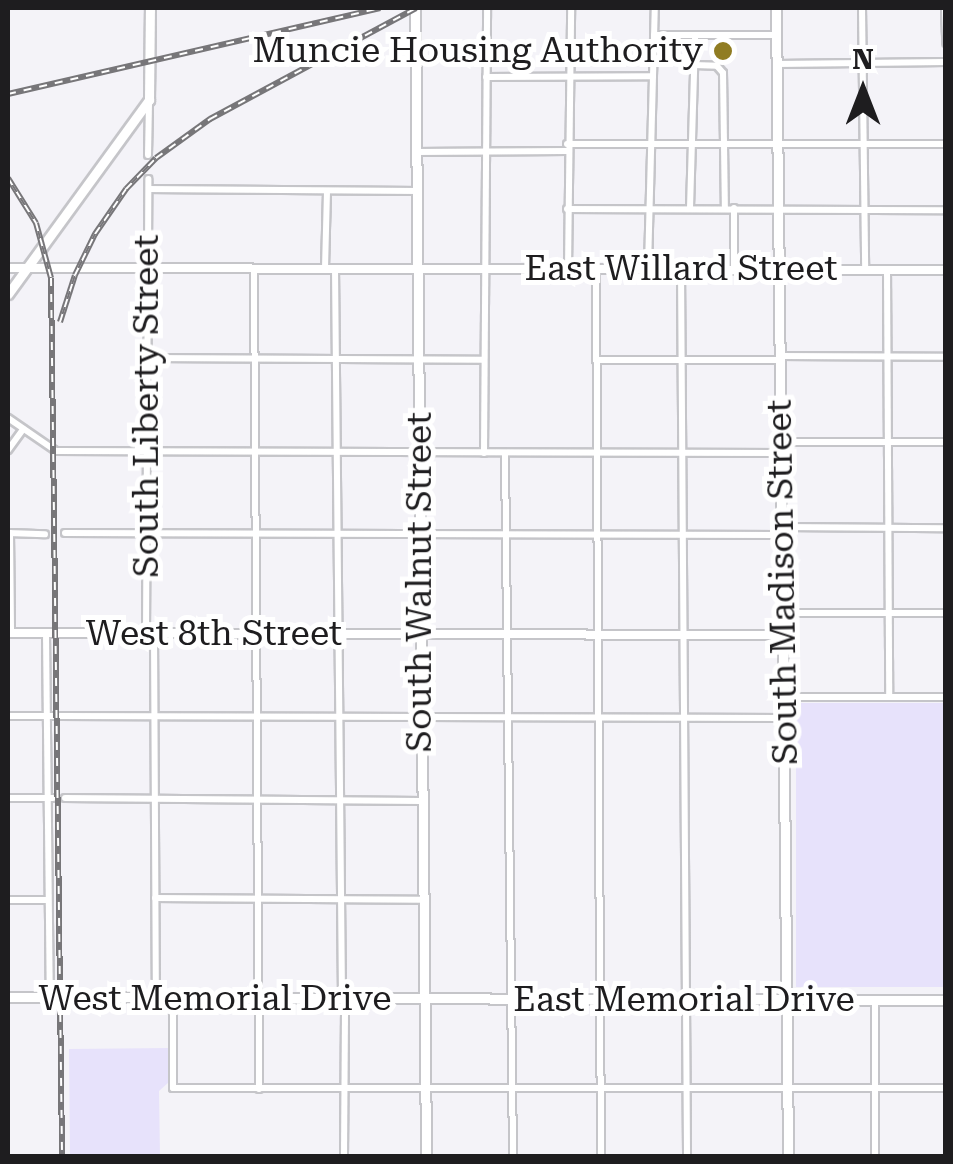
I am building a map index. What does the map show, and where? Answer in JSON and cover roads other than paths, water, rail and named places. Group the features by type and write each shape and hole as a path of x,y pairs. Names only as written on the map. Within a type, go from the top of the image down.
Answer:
{"main road":[{"path":"8,294 149,100 150,8"},
{"name":"South Walnut Street","path":"415,8 426,1156"},
{"name":"South Madison Street","path":"776,8 788,1156"},
{"name":"West Memorial Drive","path":"8,998 423,1000"},
{"name":"East Memorial Drive","path":"423,1000 946,1000"}],"street":[{"path":"484,453 483,151 488,8"},
{"path":"568,268 570,8"},
{"path":"648,268 655,8"},
{"path":"862,8 865,270"},
{"path":"945,8 946,43"},
{"path":"654,34 776,35"},
{"path":"690,208 694,35"},
{"path":"777,64 946,62"},
{"path":"694,65 722,70 724,208"},
{"path":"486,77 653,76"},
{"path":"148,155 149,100"},
{"path":"416,152 651,145 946,144"},
{"name":"South Liberty Street","path":"148,178 147,534 154,716 156,999"},
{"path":"149,189 416,192"},
{"path":"327,191 338,452 344,1156"},
{"path":"734,208 734,268"},
{"path":"567,209 946,210"},
{"name":"East Willard Street","path":"8,268 946,270"},
{"path":"254,268 259,1088"},
{"path":"596,268 600,1156"},
{"path":"681,268 688,1156"},
{"path":"887,270 889,697"},
{"path":"596,360 946,357"},
{"path":"148,358 484,360"},
{"path":"8,418 54,450 781,454"},
{"path":"8,450 23,429"},
{"path":"781,442 946,442"},
{"path":"506,453 513,1156"},
{"path":"65,533 684,536 946,528"},
{"path":"9,634 9,533 45,534"},
{"path":"784,613 946,613"},
{"name":"West 8th Street","path":"9,634 784,635"},
{"path":"46,634 53,716 48,900 50,998"},
{"path":"785,697 946,698"},
{"path":"8,716 785,718"},
{"path":"8,798 50,798"},
{"path":"65,798 421,800"},
{"path":"155,898 422,900"},
{"path":"8,900 48,900"},
{"path":"174,999 173,1088 946,1088"},
{"path":"875,1000 875,1156"}],"railway":[{"path":"8,94 380,8"},
{"path":"60,322 75,275 95,234 126,189 156,158 210,119 416,8"},
{"path":"8,178 36,223 51,278 62,1156"}],"place":[{"name":"Muncie Housing Authority","path":"723,51"}]}
